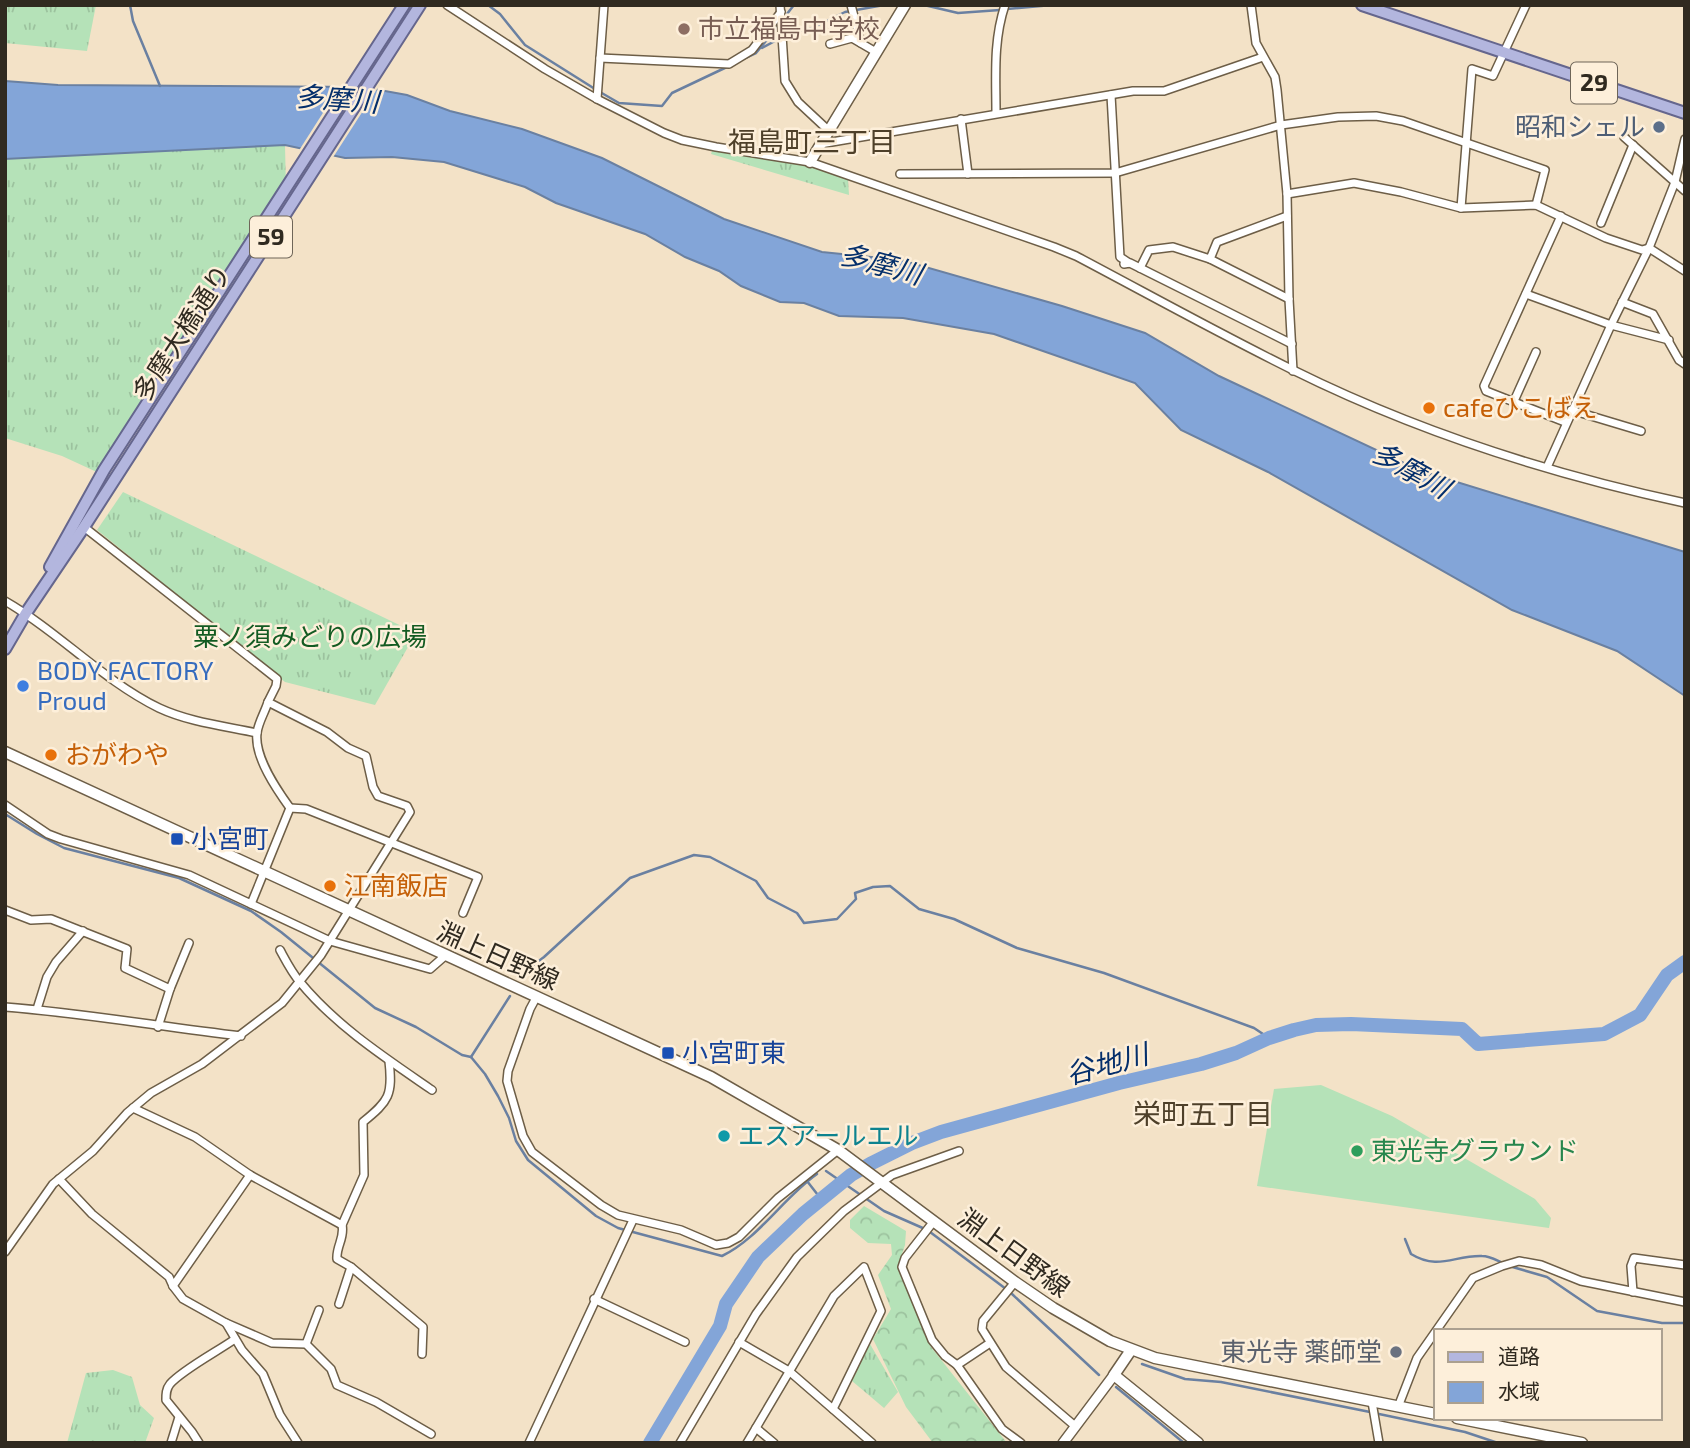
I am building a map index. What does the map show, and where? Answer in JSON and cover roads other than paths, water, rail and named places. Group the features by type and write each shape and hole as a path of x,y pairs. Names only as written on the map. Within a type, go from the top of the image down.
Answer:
{"main road":[{"name":"多摩大橋通り","path":"5,649 104,470 404,5"},
{"name":"多摩大橋通り","path":"26,613 420,5"},
{"name":"29","path":"1362,5 1685,113"},
{"path":"810,162 904,8"},
{"name":"淵上日野線","path":"5,752 711,1077 838,1150 1015,1282 1083,1327 1130,1350 1155,1359 1434,1414"},
{"path":"1130,1350 1114,1375 1198,1443"},
{"path":"1467,1420 1582,1443"}],"street":[{"path":"447,5 545,69 598,93 682,140 810,162 1076,256 1293,371 1389,413 1546,468 1685,503"},
{"path":"598,93 604,5"},
{"path":"851,5 861,43"},
{"path":"1251,5 1253,29 1263,57 1275,77 1281,125 1287,194 1293,371"},
{"path":"1461,208 1472,69 1493,76 1526,5"},
{"path":"996,113 996,43 1004,8"},
{"path":"600,58 729,64 752,50 781,11"},
{"path":"781,11 785,81 798,102 828,130"},
{"path":"830,44 852,38 876,52"},
{"path":"819,144 1111,95 1164,92 1263,57"},
{"path":"1111,95 1120,257 1127,264 1292,344"},
{"path":"900,174 1115,173 1281,125 1338,117 1376,117 1403,121 1545,170 1536,205"},
{"path":"961,119 968,174"},
{"path":"1624,137 1685,191"},
{"path":"1548,465 1565,422 1649,248 1675,182 1685,139"},
{"path":"1601,223 1633,145"},
{"path":"1287,194 1354,183 1461,208 1536,205 1606,239 1642,250 1649,248 1685,271"},
{"path":"1210,259 1217,242 1287,216"},
{"path":"1561,216 1484,386 1486,391 1565,422"},
{"path":"1140,268 1149,250 1173,247 1210,259 1289,299"},
{"path":"1526,294 1611,325 1669,340"},
{"path":"1622,302 1653,314 1679,360 1685,364"},
{"path":"1514,401 1536,352"},
{"path":"1571,410 1641,431"},
{"path":"84,527 277,679 257,733 258,748 277,790 290,808"},
{"path":"5,601 26,613 93,667 141,699 183,718 257,733"},
{"path":"5,1252 59,1179 93,1151 133,1108 151,1093 202,1064 282,1003 321,955 410,812 407,806 378,796 373,787 366,756 348,748 327,732 268,702"},
{"path":"5,805 48,834 189,875 330,941 430,969 446,955"},
{"path":"290,808 306,809 478,877 463,913"},
{"path":"251,904 290,808"},
{"path":"5,910 31,920 51,919 127,949 125,968 170,989"},
{"path":"37,1009 47,977 83,931"},
{"path":"158,1027 189,943"},
{"path":"279,950 299,981 322,1006 389,1060 432,1090"},
{"path":"537,996 508,1071 507,1081 523,1136 532,1152 618,1215 681,1230 716,1245 728,1243 739,1237 778,1198 838,1150"},
{"path":"5,1007 241,1036"},
{"path":"389,1060 391,1078 386,1103 363,1122 364,1175 342,1225 344,1234 337,1259 351,1267 423,1327 422,1354"},
{"path":"133,1108 195,1138 250,1175 342,1225"},
{"path":"680,1443 765,1300 797,1257 844,1211 881,1181 959,1151"},
{"path":"173,1286 250,1175"},
{"path":"59,1179 92,1214 169,1277 183,1299 226,1323 272,1343 306,1344 331,1369 337,1385 376,1402 431,1434"},
{"path":"529,1443 594,1298 633,1220"},
{"path":"934,1221 905,1258 902,1267 932,1340 945,1356 957,1365 1002,1429 1021,1443"},
{"path":"1633,1292 1631,1266 1634,1258 1685,1265"},
{"path":"1437,1329 1473,1278 1519,1261 1541,1265 1581,1281 1685,1302"},
{"path":"747,1443 834,1296 864,1266 881,1311 833,1409"},
{"path":"339,1304 351,1267"},
{"path":"1015,1282 983,1321 982,1329 1006,1367 1075,1426"},
{"path":"594,1298 685,1342"},
{"path":"306,1344 319,1310"},
{"path":"226,1323 235,1339 263,1374 281,1415 298,1443"},
{"path":"1398,1407 1417,1358 1434,1334"},
{"path":"199,1443 166,1400 169,1385 235,1339"},
{"path":"739,1342 789,1371 872,1443"},
{"path":"957,1365 990,1343"},
{"path":"1063,1443 1114,1375"},
{"path":"1372,1402 1379,1443"},
{"path":"171,1443 179,1417"},
{"path":"756,1427 774,1443"}],"water":[{"name":"多摩川","path":"5,81 58,85 363,87 407,95 450,111 522,129 602,158 724,219 822,252 901,260 1145,333 1219,376 1421,471 1685,552 1685,696 1617,651 1512,610 1268,472 1181,430 1135,383 994,334 903,318 839,316 804,303 780,302 741,286 719,271 685,257 645,234 556,203 525,187 444,162 392,157 345,158 285,145 5,159"}],"waterway":[{"path":"130,5 133,21 160,86"},
{"path":"488,5 500,14 525,45 595,89"},
{"path":"783,19 794,5"},
{"path":"788,34 812,28 845,12 884,5"},
{"path":"924,5 958,13 1000,10"},
{"path":"1007,9 1052,5"},
{"path":"741,60 756,53 779,25"},
{"path":"762,48 775,41"},
{"path":"600,92 619,103 662,106 672,93 729,66"},
{"path":"5,814 64,848 179,878 251,911 375,1008 416,1027 462,1055 471,1057"},
{"path":"523,973 630,878 694,855 710,857 756,881 768,898 797,913 804,923 837,919 856,899 855,893 873,887 890,886 919,909 954,919 1017,948 1104,973 1254,1028 1269,1038"},
{"name":"谷地川","path":"650,1443 720,1326 726,1304 758,1257 803,1214 851,1175 912,1143 941,1132 1119,1083 1201,1064 1236,1053 1269,1038 1316,1025 1462,1029 1478,1044 1604,1034 1640,1015 1667,975 1685,962"},
{"path":"471,1057 510,996"},
{"path":"471,1057 498,1096 516,1141 528,1160 596,1216 618,1228 722,1256 759,1229 817,1174"},
{"path":"826,1171 884,1211 925,1229"},
{"path":"807,1181 821,1199"},
{"path":"930,1232 1006,1289"},
{"path":"1405,1239 1411,1254 1421,1259 1438,1262 1482,1256 1503,1263"},
{"path":"1509,1266 1547,1277 1597,1311 1662,1323 1685,1323"},
{"path":"1012,1294 1099,1375"},
{"path":"1142,1364 1185,1379 1221,1382 1370,1412"},
{"path":"1116,1387 1184,1443"},
{"path":"1379,1414 1465,1432 1498,1443"}],"place":[{"name":"市立福島中学校","path":"684,29"},
{"name":"昭和シェル","path":"1659,127"},
{"name":"cafeひこばえ","path":"1429,408"},
{"name":"BODY FACTORY Proud","path":"23,686"},
{"name":"おがわや","path":"51,755"},
{"name":"小宮町","path":"177,839"},
{"name":"江南飯店","path":"330,886"},
{"name":"小宮町東","path":"668,1053"},
{"name":"エスアールエル","path":"724,1136"},
{"name":"東光寺グラウンド","path":"1357,1151"},
{"name":"東光寺 薬師堂","path":"1396,1352"}],"district":[{"name":"福島町三丁目","path":"812,142"},
{"name":"栄町五丁目","path":"1203,1114"}],"park label":[{"name":"粟ノ須みどりの広場","path":"310,637"}]}
